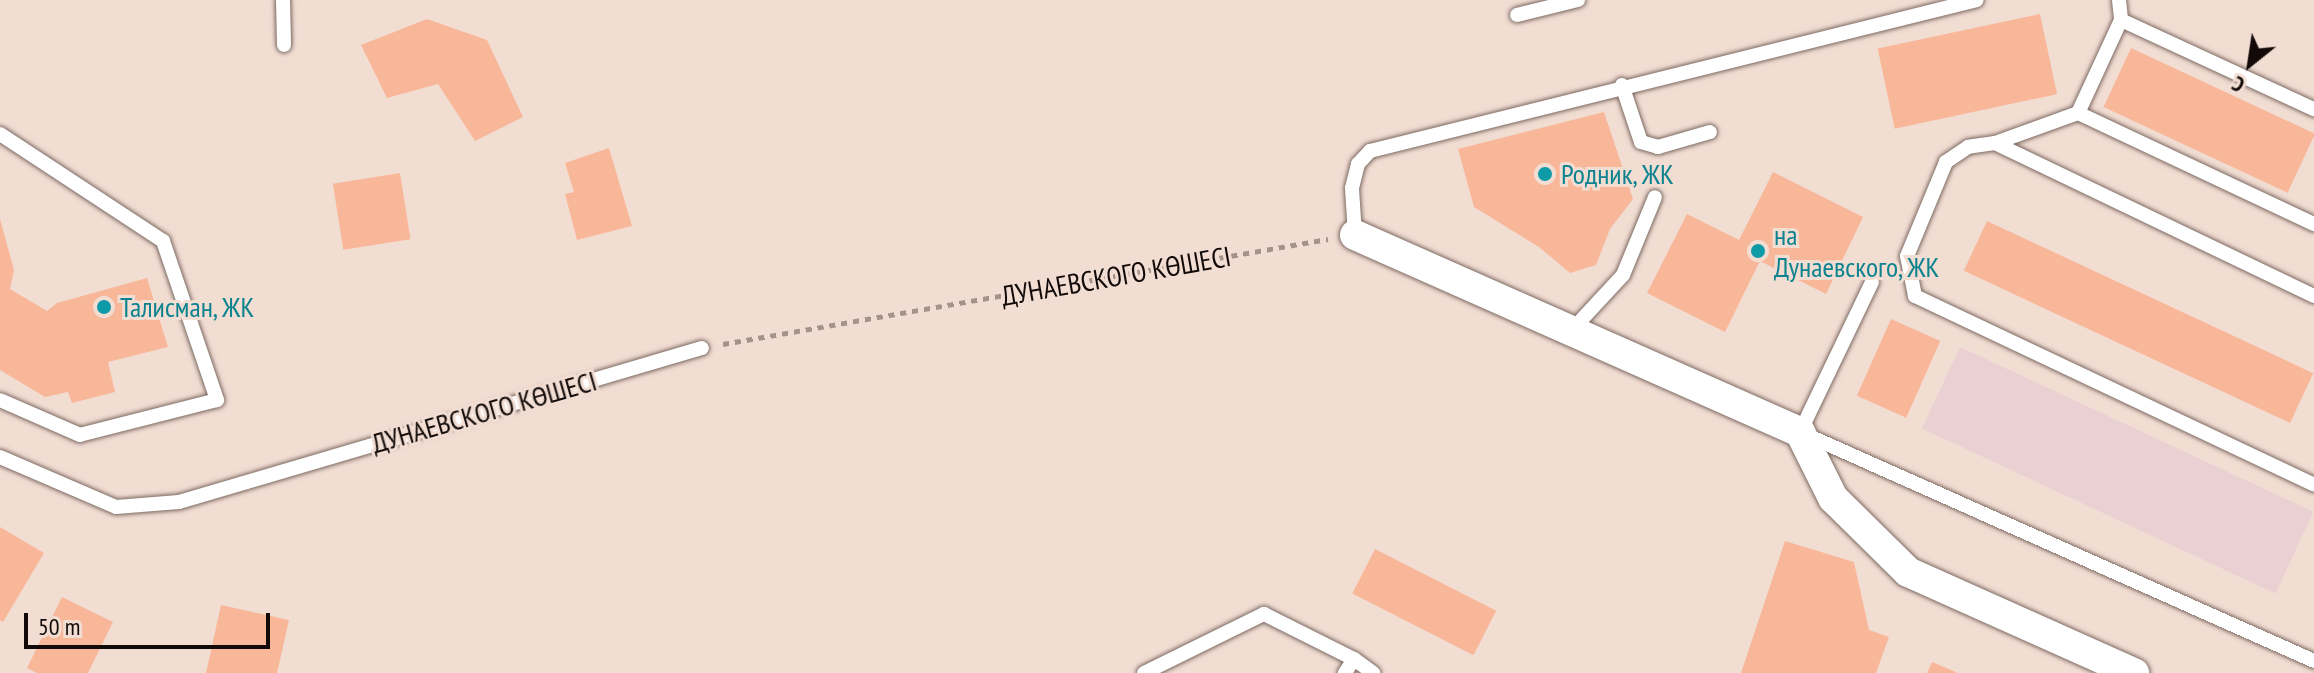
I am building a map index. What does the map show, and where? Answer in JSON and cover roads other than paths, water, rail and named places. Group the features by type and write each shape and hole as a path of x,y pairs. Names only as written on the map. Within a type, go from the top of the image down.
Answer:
{"street":[{"path":"1355,235 1800,432 1833,498 1908,572 2092,664 2134,673"}],"lane":[{"path":"283,0 284,45"},
{"path":"1517,15 1578,0"},
{"path":"1355,235 1352,188 1358,164 1370,151 1622,85 1977,0"},
{"path":"2078,113 2121,20 2119,0"},
{"path":"2121,20 2314,109"},
{"path":"1622,85 1641,142 1658,147 1710,132"},
{"path":"2314,224 2078,113 1995,143 1968,147 1946,162 1907,256 1915,296 2314,485"},
{"path":"0,134 163,241 217,400 80,435 0,400"},
{"path":"1995,143 2314,296"},
{"path":"1572,330 1623,275 1655,197"},
{"path":"1872,282 1800,432 2314,661"},
{"name":"ДУНАЕВСКОГО КӨШЕСІ","path":"0,457 116,507 179,502 702,348"},
{"path":"1144,673 1264,614 1354,659 1373,673"},
{"path":"1345,673 1354,659"}],"place":[{"name":"Родник, ЖК","path":"1545,174"},
{"name":"на Дунаевского, ЖК","path":"1758,251"},
{"name":"Талисман, ЖК","path":"104,307"}]}
